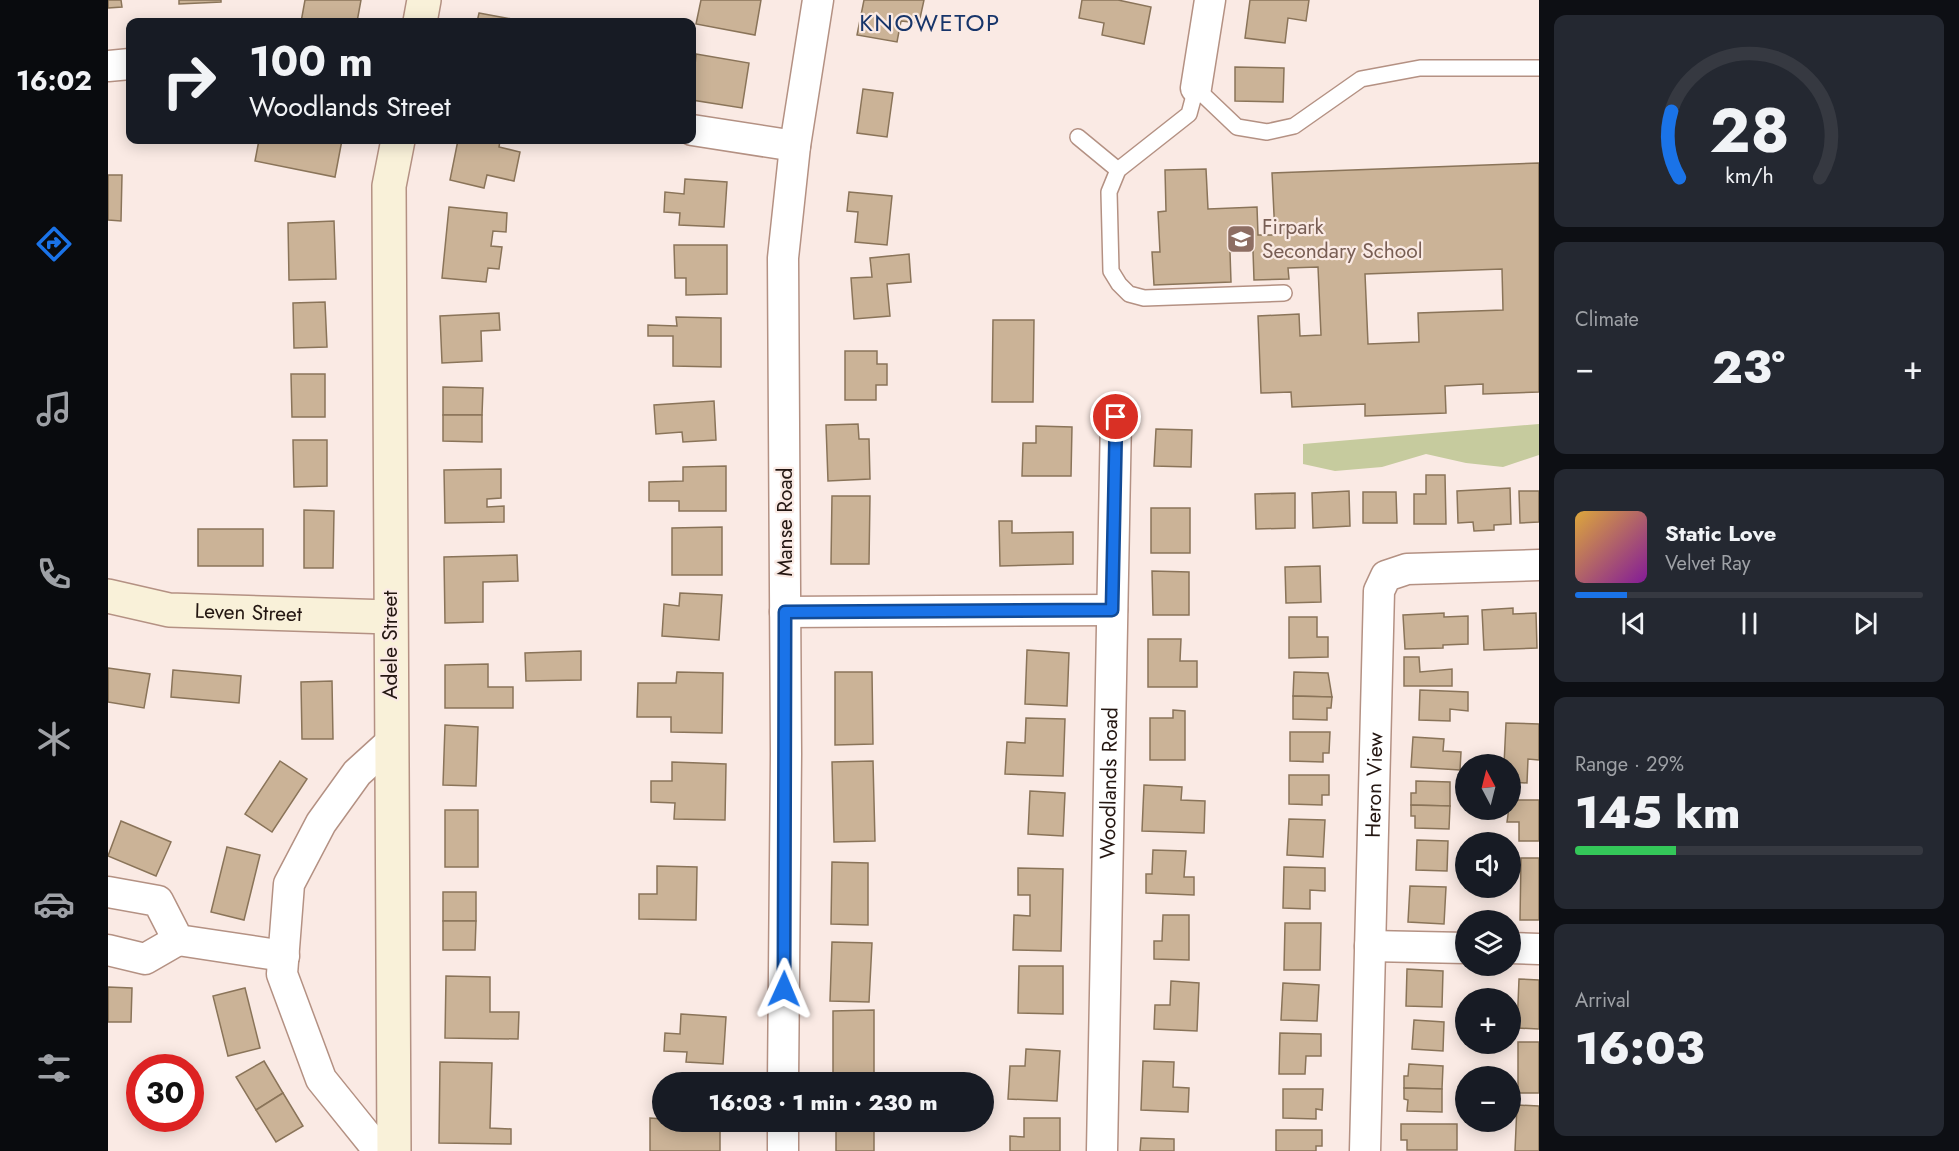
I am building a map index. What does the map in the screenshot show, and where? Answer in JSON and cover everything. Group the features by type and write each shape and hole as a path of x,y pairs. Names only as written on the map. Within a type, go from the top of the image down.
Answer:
{"street":[{"path":"421,18 424,0"},
{"name":"Manse Road","path":"783,1072 785,612 783,258 795,146 819,0"},
{"path":"1196,88 1210,0"},
{"path":"108,66 126,64"},
{"path":"696,131 795,146"},
{"name":"Adele Street","path":"394,1151 390,743 389,186 397,144"},
{"name":"Woodlands Road","path":"1102,1151 1116,417"},
{"name":"Heron View","path":"1365,1151 1379,591 1386,576 1407,569 1539,566"},
{"name":"Leven Street","path":"108,596 169,610 390,617"},
{"path":"785,612 1112,610"},
{"path":"379,1151 321,1079 282,974 289,884 321,823 357,773 390,743"},
{"path":"108,892 158,901 178,940"},
{"path":"108,950 145,959 178,940 284,956"},
{"path":"1370,946 1455,948"},
{"path":"1521,948 1539,949"},
{"path":"783,1132 783,1151"}],"lane":[{"path":"1284,293 1144,298 1129,294 1111,272 1109,192 1118,170 1189,114 1196,88 1237,128 1267,132 1294,126 1335,100 1361,79 1420,68 1539,68"},
{"path":"1078,137 1118,170"}],"green space":[{"path":"1539,424 1539,455 1503,467 1466,463 1426,454 1382,467 1335,471 1303,464 1303,444"}],"building":[{"path":"108,0 121,0 122,7 108,8"},
{"path":"179,0 221,0 221,2 179,4"},
{"path":"305,0 361,0 358,18 302,18"},
{"path":"701,0 761,0 755,35 696,24"},
{"path":"864,0 924,0 919,23 901,21 897,42 857,35"},
{"path":"1082,0 1118,0 1151,7 1144,44 1102,35 1104,23 1079,18"},
{"path":"1250,0 1309,0 1306,21 1288,18 1285,43 1245,38"},
{"path":"479,13 506,18 478,18"},
{"path":"696,54 749,63 742,108 696,101"},
{"path":"1235,67 1284,68 1283,102 1235,101"},
{"path":"863,89 893,93 887,137 857,133"},
{"path":"258,144 341,144 335,177 255,161"},
{"path":"457,144 500,144 499,147 520,152 514,181 487,175 484,188 450,180"},
{"path":"1539,163 1539,392 1483,394 1483,384 1445,386 1446,413 1365,416 1365,404 1292,407 1291,392 1261,393 1258,316 1299,314 1300,336 1321,335 1318,267 1288,268 1289,279 1254,280 1253,251 1230,252 1231,282 1154,285 1152,252 1160,252 1158,212 1166,211 1165,170 1206,169 1208,209 1257,207 1258,235 1275,235 1272,173","holes":["1502,269 1503,310 1418,313 1419,342 1368,344 1365,274"]},
{"path":"108,175 122,175 121,221 108,220"},
{"path":"685,179 727,182 724,227 679,225 680,213 664,212 665,192 684,194"},
{"path":"849,192 892,196 887,245 855,242 858,212 847,211"},
{"path":"449,207 507,213 506,232 493,231 491,246 502,247 499,269 488,268 486,282 442,278"},
{"path":"334,221 336,279 289,280 288,223"},
{"path":"674,245 727,245 727,294 686,295 686,278 675,278"},
{"path":"909,254 911,282 887,284 890,316 854,319 851,278 872,277 870,258"},
{"path":"325,302 327,347 294,348 293,303"},
{"path":"499,313 500,330 481,331 482,361 442,363 440,316"},
{"path":"676,317 721,318 721,367 673,366 673,336 648,336 648,325 677,326"},
{"path":"993,320 1034,320 1033,402 992,402"},
{"path":"845,351 877,351 877,364 887,364 887,385 876,385 876,400 845,400"},
{"path":"291,374 325,374 325,417 292,417"},
{"path":"443,387 483,388 482,415 443,415"},
{"path":"714,401 716,440 683,442 682,432 656,434 654,405"},
{"path":"443,415 482,415 482,442 443,441"},
{"path":"858,424 859,439 869,439 870,479 828,481 826,425"},
{"path":"1036,426 1072,427 1071,476 1022,476 1023,443 1036,443"},
{"path":"1156,429 1192,430 1191,467 1154,466"},
{"path":"293,440 327,440 327,486 294,487"},
{"path":"726,466 726,511 679,511 679,501 649,501 649,482 683,481 683,467"},
{"path":"501,469 501,498 487,499 487,507 504,506 504,522 445,523 444,470"},
{"path":"1426,475 1445,475 1446,524 1414,524 1414,494 1426,494"},
{"path":"1510,488 1511,524 1494,525 1494,530 1474,531 1473,522 1458,523 1457,491"},
{"path":"1349,491 1350,526 1313,528 1312,493"},
{"path":"1519,491 1539,491 1539,522 1520,523"},
{"path":"1363,492 1396,492 1397,523 1363,523"},
{"path":"1295,493 1295,528 1256,529 1255,494"},
{"path":"832,496 870,496 869,564 831,564"},
{"path":"1151,508 1190,508 1190,553 1151,553"},
{"path":"304,510 334,511 333,568 304,568"},
{"path":"999,521 1012,521 1012,533 1073,532 1073,564 1000,566"},
{"path":"722,527 722,575 672,575 672,528"},
{"path":"198,529 263,529 263,566 198,566"},
{"path":"517,555 518,581 483,582 483,622 445,623 444,557"},
{"path":"1320,566 1321,602 1286,603 1285,567"},
{"path":"1152,571 1189,572 1189,615 1153,615"},
{"path":"680,593 722,595 719,640 662,636 664,604 679,606"},
{"path":"1513,608 1513,614 1536,613 1537,648 1484,650 1482,610"},
{"path":"1444,613 1444,617 1468,616 1468,644 1443,645 1443,648 1405,649 1403,615"},
{"path":"1289,617 1317,617 1317,637 1328,637 1328,657 1289,658"},
{"path":"1148,639 1181,639 1180,661 1197,661 1197,687 1148,687"},
{"path":"1027,650 1069,653 1067,706 1025,704"},
{"path":"581,651 581,680 526,681 525,653"},
{"path":"1404,657 1419,657 1420,672 1452,669 1452,686 1404,686"},
{"path":"488,664 488,687 513,687 513,708 445,708 445,665"},
{"path":"108,668 150,674 144,708 108,702"},
{"path":"173,670 241,676 239,703 171,697"},
{"path":"677,672 723,673 722,733 671,732 671,717 637,717 638,683 676,683"},
{"path":"835,672 872,672 873,744 835,745"},
{"path":"1294,672 1328,673 1332,697 1293,696"},
{"path":"332,681 333,739 302,739 301,682"},
{"path":"1420,690 1468,692 1468,711 1450,709 1450,721 1419,720"},
{"path":"1293,696 1332,697 1331,708 1327,708 1327,720 1293,719"},
{"path":"1173,710 1185,711 1185,760 1150,760 1150,718 1173,718"},
{"path":"1026,718 1065,719 1063,776 1005,774 1007,742 1025,743"},
{"path":"1506,723 1539,724 1539,760 1528,759 1527,783 1521,783 1521,754 1505,754"},
{"path":"445,725 478,727 476,786 443,785"},
{"path":"1290,732 1330,732 1329,753 1323,753 1323,762 1290,761"},
{"path":"1413,737 1444,739 1443,751 1461,752 1461,754 1455,754 1455,770 1411,767"},
{"path":"280,761 307,779 272,832 245,814"},
{"path":"873,761 875,841 834,842 832,762"},
{"path":"672,762 726,764 725,820 674,819 675,803 651,802 651,781 672,781"},
{"path":"1289,775 1329,775 1329,795 1322,795 1322,805 1289,804"},
{"path":"1416,781 1450,782 1450,806 1411,805 1411,793 1416,793"},
{"path":"1144,785 1182,787 1181,800 1205,801 1204,833 1142,831"},
{"path":"1030,791 1065,793 1063,836 1028,834"},
{"path":"1521,800 1539,800 1539,841 1521,841 1519,822 1507,822 1507,820 1521,820"},
{"path":"1411,805 1450,806 1449,829 1415,828 1415,816 1411,816"},
{"path":"445,810 478,810 478,867 445,867"},
{"path":"1289,819 1325,820 1323,857 1287,855"},
{"path":"121,821 171,842 156,876 108,856"},
{"path":"1417,840 1448,841 1447,871 1416,870"},
{"path":"227,847 260,855 244,920 211,912"},
{"path":"1153,850 1186,851 1184,877 1194,877 1194,895 1146,893 1146,874 1152,874"},
{"path":"1521,858 1539,858 1539,920 1521,920"},
{"path":"832,862 868,863 868,925 831,924"},
{"path":"657,866 697,867 696,920 639,919 639,894 657,894"},
{"path":"1284,867 1325,868 1325,891 1310,890 1310,909 1283,908"},
{"path":"1018,868 1063,869 1061,951 1013,950 1014,915 1030,916 1030,895 1018,895"},
{"path":"1410,886 1446,887 1444,924 1408,922"},
{"path":"443,892 476,892 476,921 443,921"},
{"path":"1163,915 1189,915 1189,960 1154,959 1154,941 1162,941"},
{"path":"443,921 476,921 475,950 443,950"},
{"path":"1285,923 1321,923 1320,970 1284,970"},
{"path":"832,942 872,943 869,1002 830,1001"},
{"path":"1019,966 1063,966 1063,1014 1018,1013"},
{"path":"1407,969 1443,971 1442,1007 1406,1006"},
{"path":"446,976 490,977 490,1012 519,1012 518,1039 445,1038"},
{"path":"1519,979 1539,980 1539,1029 1521,1028 1521,988 1519,988"},
{"path":"1171,981 1199,983 1197,1031 1154,1029 1155,1005 1170,1005"},
{"path":"1283,983 1319,985 1317,1021 1281,1020"},
{"path":"108,987 132,988 131,1022 108,1022"},
{"path":"245,988 260,1048 228,1056 213,996"},
{"path":"874,1010 874,1072 833,1072 833,1011"},
{"path":"681,1014 726,1017 723,1064 686,1062 687,1052 664,1051 665,1033 680,1034"},
{"path":"1414,1020 1444,1022 1443,1051 1412,1049"},
{"path":"1280,1033 1321,1034 1321,1056 1306,1056 1305,1074 1279,1074"},
{"path":"1521,1042 1539,1042 1539,1093 1521,1093 1521,1066 1518,1066"},
{"path":"1026,1049 1060,1051 1057,1101 1008,1099 1010,1066 1025,1066"},
{"path":"264,1061 283,1093 256,1110 236,1077"},
{"path":"1143,1061 1174,1062 1173,1087 1189,1088 1188,1112 1141,1110"},
{"path":"440,1062 492,1063 490,1128 511,1129 511,1144 439,1143"},
{"path":"1409,1064 1443,1066 1442,1089 1404,1088 1404,1076 1408,1076"},
{"path":"1404,1088 1442,1089 1442,1112 1407,1111 1408,1100 1404,1099"},
{"path":"1283,1089 1323,1089 1322,1110 1316,1109 1316,1119 1283,1118"},
{"path":"283,1093 303,1126 276,1142 256,1110"},
{"path":"1521,1105 1539,1106 1539,1151 1515,1151 1516,1132 1521,1132"},
{"path":"650,1118 652,1118 652,1132 720,1132 720,1151 650,1151"},
{"path":"1024,1118 1060,1118 1060,1151 1010,1151 1010,1136 1024,1137"},
{"path":"1401,1124 1455,1124 1457,1150 1407,1150 1407,1140 1401,1140"},
{"path":"1276,1130 1322,1130 1322,1146 1316,1146 1316,1151 1276,1151"},
{"path":"836,1132 874,1132 874,1151 836,1151"},
{"path":"1141,1138 1174,1139 1174,1151 1140,1151"}],"place":[{"name":"Firpark Secondary School","path":"1241,239"}],"district":[{"name":"KNOWETOP","path":"930,22"}],"route":[{"path":"784,989 785,612 1112,610 1116,417"}]}
